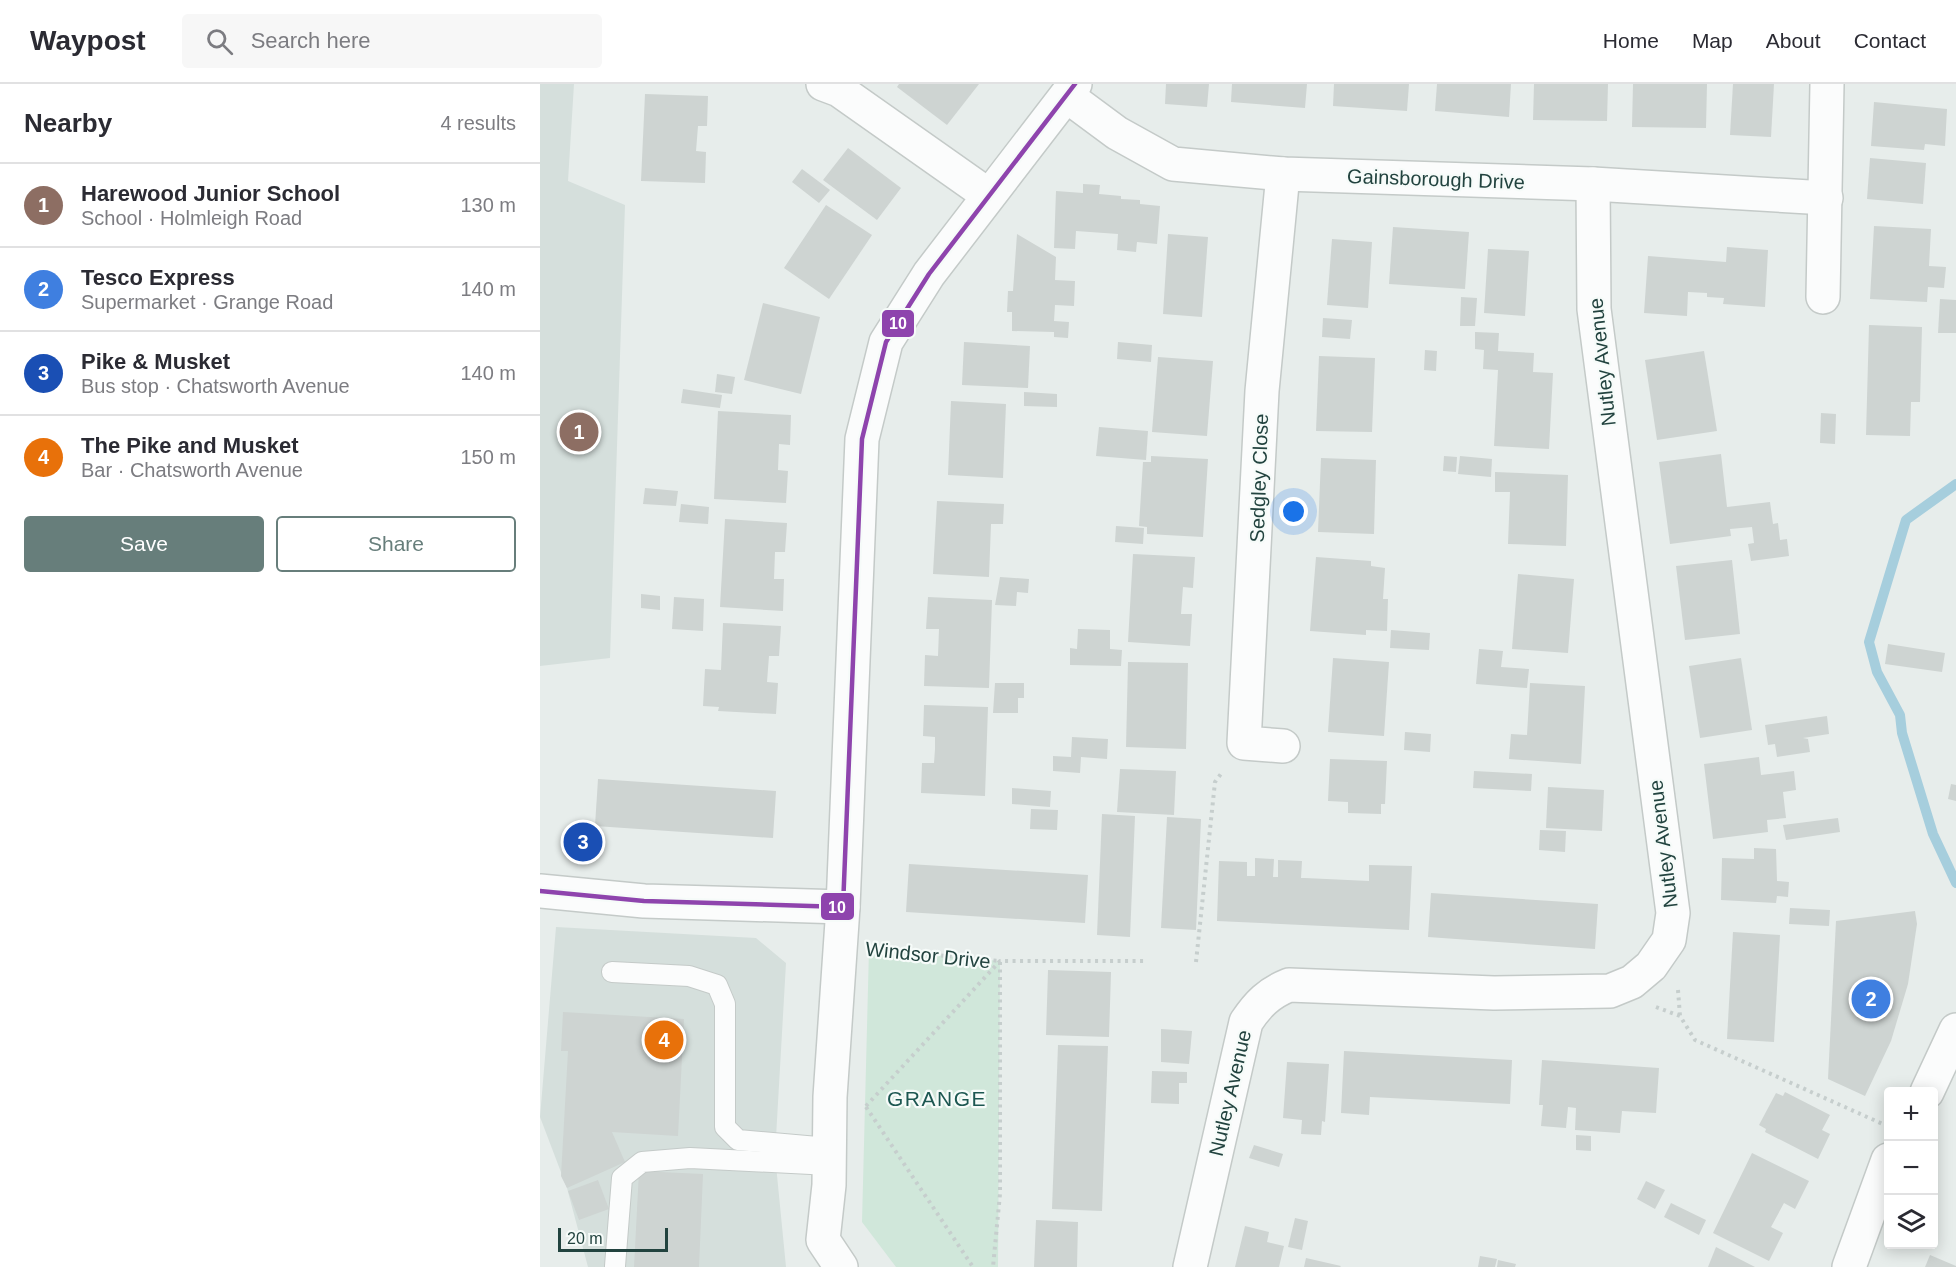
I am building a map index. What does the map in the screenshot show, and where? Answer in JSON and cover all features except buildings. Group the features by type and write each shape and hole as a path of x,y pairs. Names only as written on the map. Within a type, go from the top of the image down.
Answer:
{"street":[{"path":"823,84 838,90 988,195"},
{"path":"1823,297 1827,84"},
{"name":"Windsor Drive","path":"841,1267 823,1240 830,1157 830,1096 843,907 862,439 886,342 929,274 1071,90"},
{"name":"Gainsborough Drive","path":"1071,90 1117,133 1173,164 1283,174 1593,184 1826,198"},
{"name":"Sedgley Close","path":"1245,743 1262,391 1283,174"},
{"name":"Nutley Avenue","path":"1190,1267 1246,1022 1257,1006 1272,992 1289,985 1494,993 1610,991 1632,982 1651,966 1669,940 1673,913 1594,309 1593,184"},
{"path":"1245,743 1283,746"},
{"path":"540,891 644,901 843,907"},
{"path":"1929,1087 1956,1030"},
{"path":"1849,1267 1884,1171"}],"lane":[{"path":"612,972 689,976 717,985 725,1004 725,1127 738,1140 830,1157"},
{"path":"615,1266 622,1178 642,1162 690,1158 830,1157"}],"path":[{"path":"1196,962 1215,782 1245,743"},
{"name":"Windsor Drive","path":"840,947 1000,961 1000,1194 993,1267"},
{"path":"866,1106 1000,961 1147,962"},
{"path":"1610,991 1680,1016 1695,1040 1884,1125"},
{"path":"830,1096 866,1106 973,1267"}],"shaded area":[{"path":"540,84 574,84 568,181 625,205 610,658 540,666"},
{"path":"556,927 756,938 786,963 775,1155 786,1267 588,1267 567,1188 540,1117"}],"green space":[{"path":"869,949 1000,961 998,1267 896,1267 862,1222"}],"waterway":[{"path":"1956,484 1906,520 1869,642 1877,672 1900,715 1902,733 1933,834 1956,883"}],"transit line":[{"name":"10","path":"540,891 644,901 843,907 862,439 886,342 929,274 1075,84"}],"place":[{"name":"Harewood Junior School","path":"579,432"},
{"name":"Pike & Musket","path":"583,842"},
{"name":"Tesco Express","path":"1871,999"},
{"name":"The Pike and Musket","path":"664,1040"}],"district":[{"name":"GRANGE","path":"937,1098"}]}
